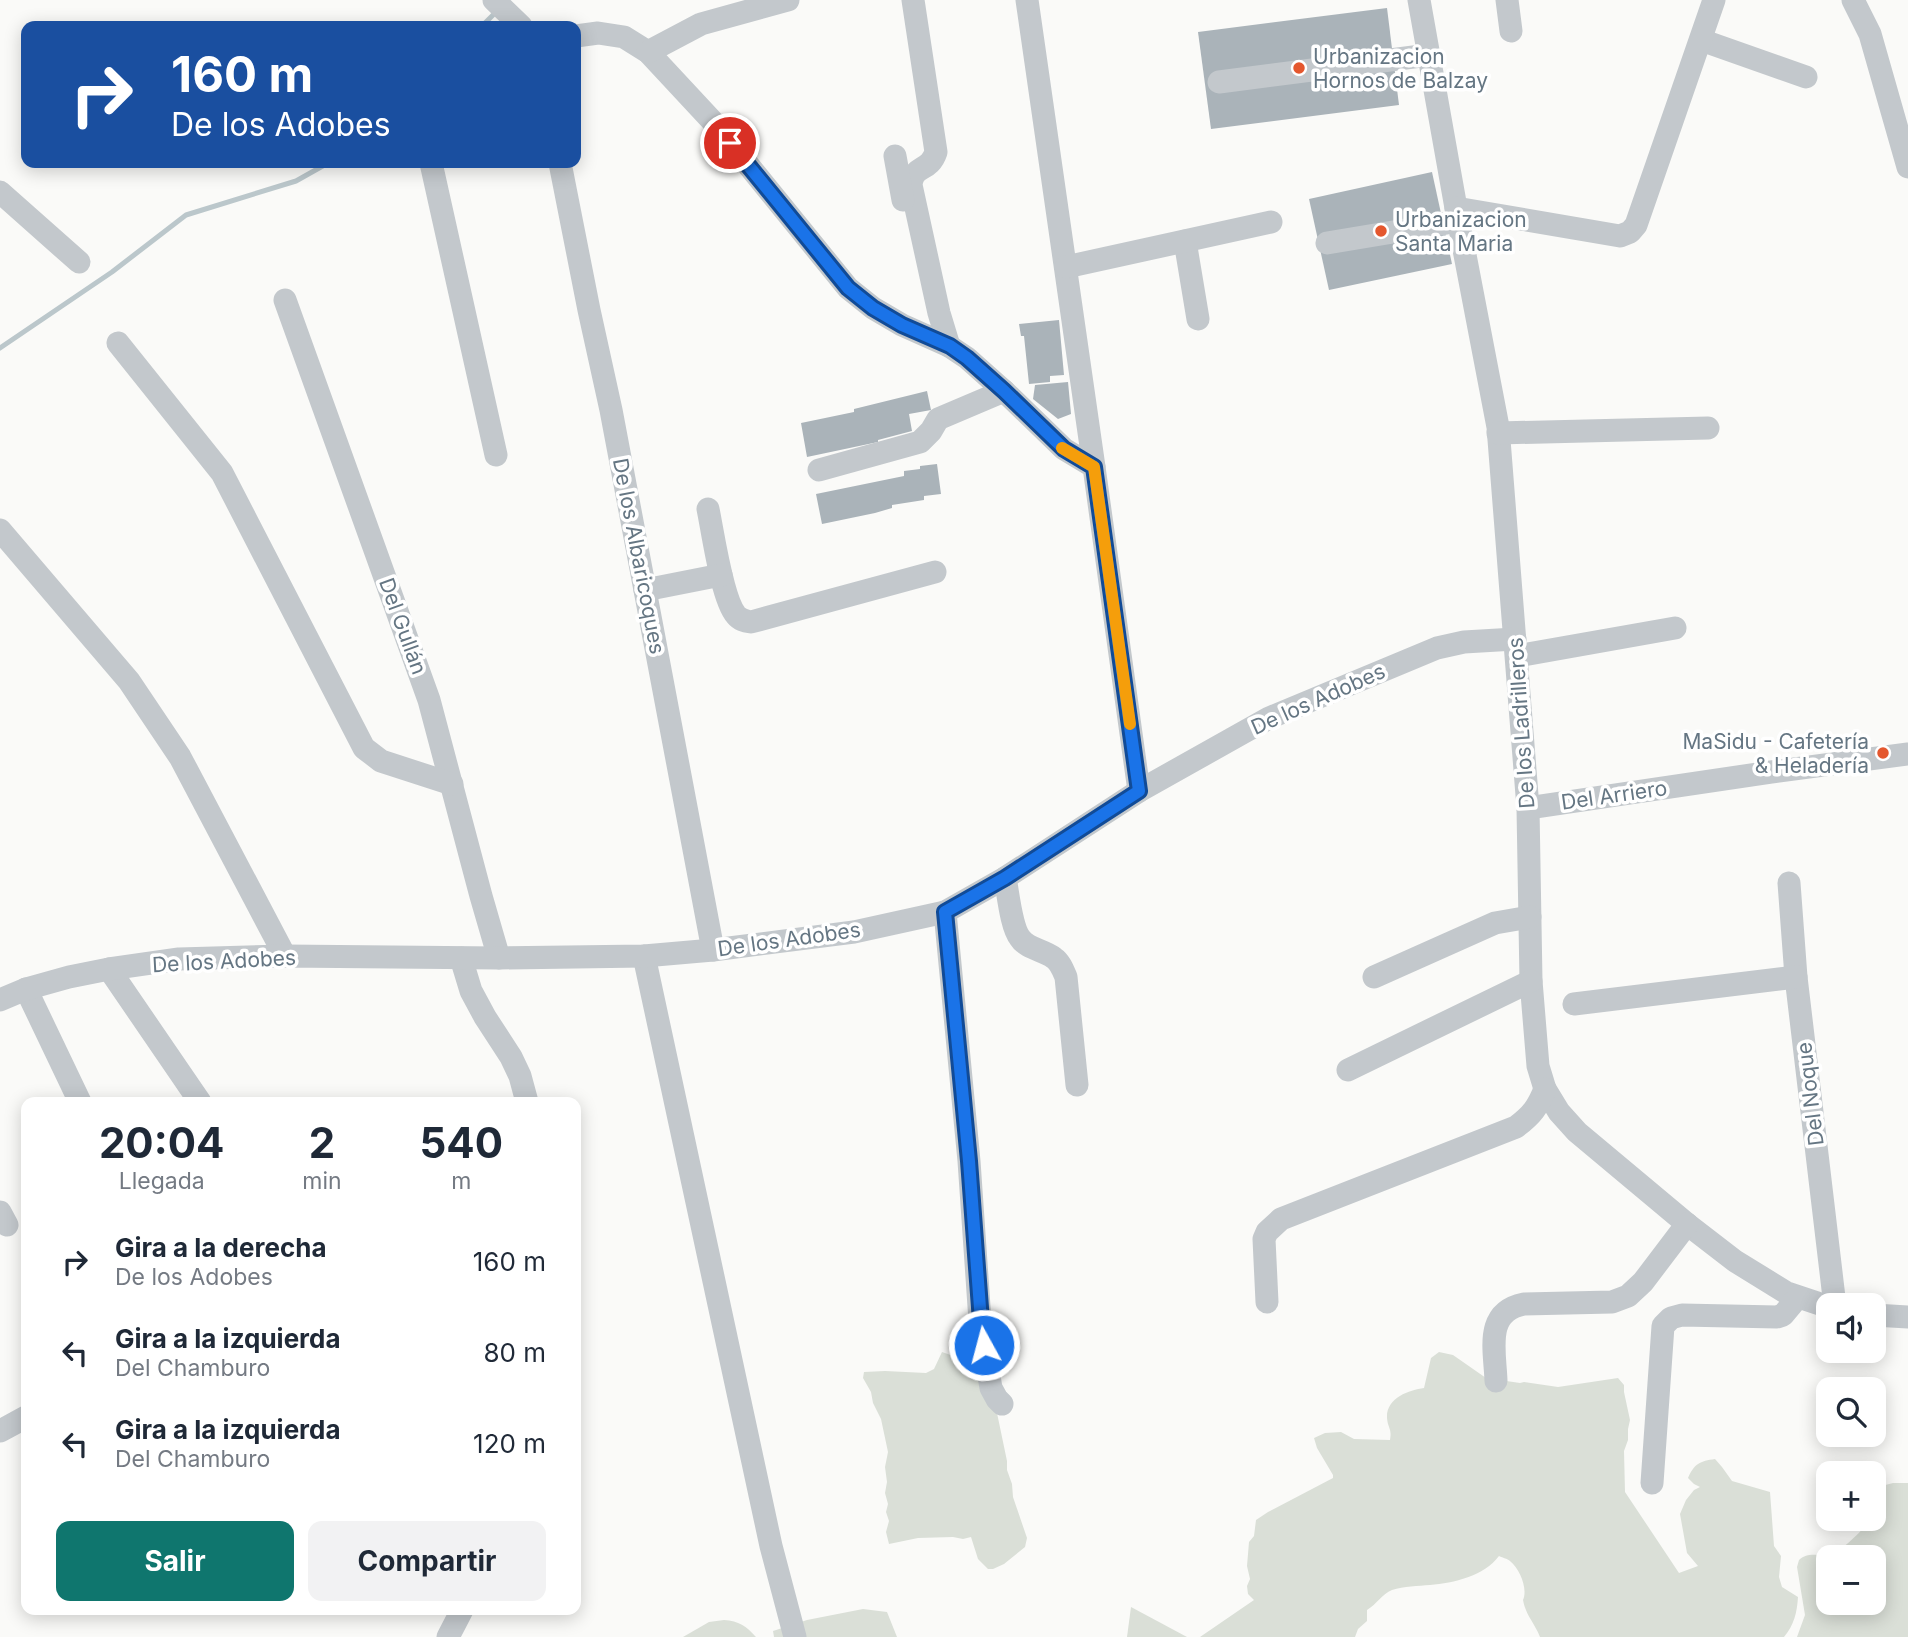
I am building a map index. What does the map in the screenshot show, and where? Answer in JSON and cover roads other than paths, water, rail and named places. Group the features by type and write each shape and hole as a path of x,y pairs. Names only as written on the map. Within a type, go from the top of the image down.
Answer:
{"street":[{"path":"494,0 516,21"},
{"path":"648,52 701,24 788,0"},
{"path":"913,0 936,152 929,165 911,178 911,185 939,313 950,346"},
{"path":"1027,0 1139,791"},
{"name":"De los Ladrilleros","path":"1419,0 1498,433 1528,808 1531,981 1538,1066 1545,1089 1559,1112 1577,1132 1687,1224 1735,1261 1787,1293 1816,1303"},
{"path":"1507,0 1511,32"},
{"path":"1327,243 1457,215 1620,236 1630,232 1636,225 1714,0"},
{"path":"1853,0 1870,34 1908,167"},
{"path":"581,35 598,33 624,37 648,52 715,124 848,288 873,308 950,346 967,358 1064,449 1094,467"},
{"path":"1701,40 1806,77"},
{"path":"1219,82 1429,55"},
{"path":"895,156 920,295 923,334"},
{"path":"432,168 496,455"},
{"name":"De los Albaricoques","path":"561,168 611,410 713,950"},
{"path":"0,192 79,261"},
{"path":"1066,267 1271,222"},
{"path":"1185,241 1198,319"},
{"name":"Del Gullán","path":"285,300 429,700 499,958"},
{"path":"118,343 222,473 364,748 381,761 452,784"},
{"path":"819,470 920,442 931,431 937,419 1004,391"},
{"path":"1498,433 1708,428"},
{"path":"708,509 721,575 735,615 742,621 751,622 936,572"},
{"path":"0,530 129,681 180,757 285,957"},
{"path":"645,590 721,575"},
{"name":"De los Adobes","path":"0,1000 26,989 109,969 179,959 644,956 854,932 945,912 1005,878 1139,791 1269,718 1401,662 1437,648 1464,642 1516,647 1675,628"},
{"name":"Del Arriero","path":"1528,808 1908,754"},
{"path":"1005,878 1015,928 1020,938 1027,945 1054,957 1066,976 1077,1086"},
{"name":"Del Noque","path":"1789,883 1796,977 1833,1293"},
{"path":"945,912 981,1321 991,1388 1002,1404"},
{"path":"1374,977 1495,923 1530,917"},
{"path":"644,956 771,1546 795,1637"},
{"path":"461,958 471,991 510,1056 520,1076 526,1097"},
{"path":"109,969 197,1097"},
{"path":"1574,1004 1796,977"},
{"path":"1348,1070 1531,981"},
{"path":"26,989 78,1097"},
{"path":"1267,1302 1264,1240 1267,1232 1281,1219 1516,1127 1538,1106 1545,1089"},
{"path":"1496,1381 1495,1326 1501,1315 1512,1306 1524,1304 1612,1302 1628,1296 1643,1282 1687,1224"},
{"path":"1652,1483 1663,1326 1671,1318 1682,1315 1777,1317 1783,1315 1797,1297"},
{"path":"1886,1316 1908,1317"},
{"path":"0,1431 21,1420"},
{"path":"448,1637 460,1615"}],"waterway":[{"path":"487,21 497,11"},
{"path":"0,348 112,272 186,215 296,181 319,168"}],"place":[{"name":"Urbanizacion Hornos de Balzay","path":"1299,68"},
{"name":"Urbanizacion Santa Maria","path":"1381,231"},
{"name":"MaSidu - Cafetería & Heladería","path":"1883,753"}]}
